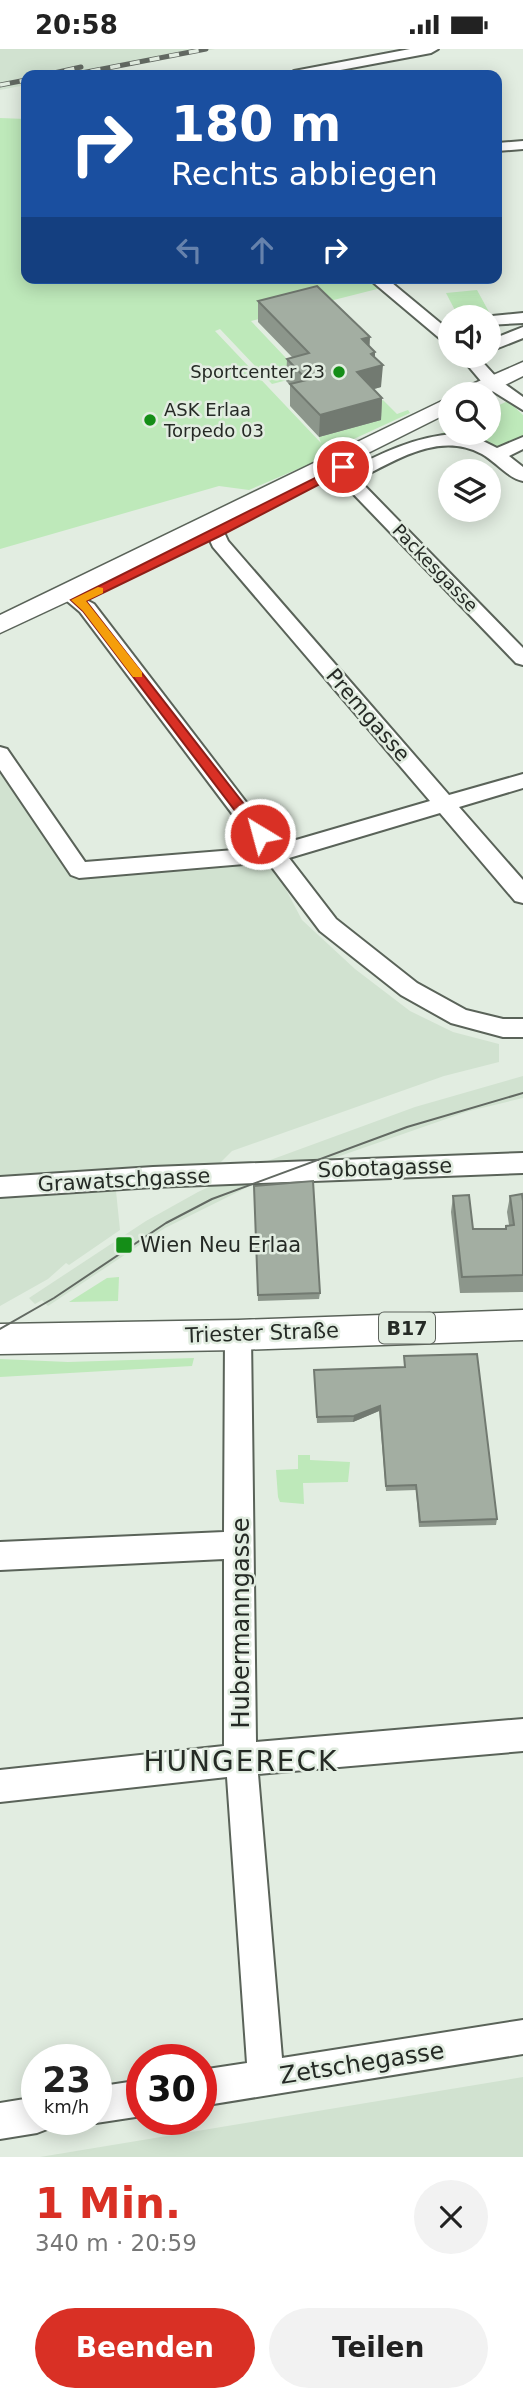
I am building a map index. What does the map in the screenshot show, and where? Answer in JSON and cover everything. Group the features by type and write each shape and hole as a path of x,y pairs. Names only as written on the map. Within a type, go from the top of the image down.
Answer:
{"main road":[{"path":"509,392 523,368"},
{"path":"0,625 153,553 281,485 438,409"},
{"path":"0,638 216,534 343,467 438,432"},
{"name":"Triester Straße","path":"0,1339 238,1335 523,1325"}],"street":[{"path":"320,70 431,49"},
{"path":"502,147 523,145"},
{"path":"385,284 438,320"},
{"path":"501,319 523,318"},
{"path":"501,341 523,332"},
{"path":"482,368 509,392"},
{"name":"Packesgasse","path":"438,433 347,478 523,659"},
{"path":"500,454 523,442"},
{"path":"480,445 500,454 523,476"},
{"path":"500,454 523,451"},
{"name":"Premgasse","path":"216,534 220,543 523,895"},
{"path":"78,600 87,608 328,925 409,989 459,1017 503,1028 523,1028"},
{"path":"0,754 79,870 275,854 523,781"},
{"name":"Sobotagasse","path":"247,1174 523,1163"},
{"name":"Grawatschgasse","path":"0,1187 247,1174"},
{"name":"Hubermanngasse","path":"238,1335 242,1760 266,2078"},
{"path":"0,1556 241,1545"},
{"path":"0,1786 242,1760 523,1735"},
{"name":"Zetschegasse","path":"217,2086 523,2037"},
{"path":"0,2121 21,2118"}],"shaded area":[{"path":"0,49 215,49 106,70 21,70 21,86 0,90"},
{"path":"0,758 83,867 272,863 302,920 355,969 410,1011 453,1032 499,1044 499,1062 444,1076 232,1151 201,1182 116,1191 120,1230 69,1265 66,1263 48,1279 0,1306"},
{"path":"523,1076 523,1098 469,1111 317,1164 251,1167 415,1107"},
{"path":"254,1184 165,1228 48,1306 42,1300 35,1304 29,1298 146,1221 198,1192 213,1185"},
{"path":"523,2077 523,2157 40,2157 173,2135 217,2135 217,2128"}],"green space":[{"name":"ASK Erlaa Torpedo 03","path":"0,118 21,119 21,284 375,284 381,288 251,321 303,376 272,384 220,329 215,331 321,443 319,437 380,420 368,406 383,400 397,414 408,410 410,413 330,450 333,454 249,490 219,486 0,549"},
{"path":"477,290 485,305 452,305 446,293"},
{"path":"508,401 523,415 523,436 499,448 492,445 501,445 501,404"},
{"path":"119,1277 118,1301 69,1302 107,1278"},
{"path":"194,1358 192,1366 0,1377 0,1359 68,1362"},
{"path":"298,1455 310,1455 310,1460 350,1462 348,1482 303,1483 304,1504 280,1502 276,1470 298,1469"}],"building":[{"name":"Sportcenter 23","path":"317,286 370,337 362,339 375,352 371,354 383,365 357,372 382,398 320,415 290,384 307,380 287,359 309,353 258,301"},
{"path":"313,1181 320,1293 258,1295 254,1186"},
{"path":"522,1194 523,1275 462,1277 453,1196 469,1195 473,1229 506,1229 506,1226 514,1225 510,1196"},
{"path":"477,1354 497,1519 420,1522 416,1485 386,1486 380,1406 354,1416 317,1417 314,1370 405,1367 404,1356"}],"tram line":[{"path":"0,1329 54,1298 166,1223 212,1199 407,1127 523,1093"}],"railway":[{"path":"97,70 206,49"},
{"path":"68,70 81,67"},
{"path":"0,85 21,81"}],"slow traffic":[{"path":"98,591 78,600 138,674"}],"place":[{"name":"Sportcenter 23","path":"339,372"},
{"name":"ASK Erlaa Torpedo 03","path":"150,420"},
{"name":"Wien Neu Erlaa","path":"124,1245"}],"district":[{"name":"HUNGERECK","path":"241,1761"}],"route":[{"path":"260,834 87,608 78,600 216,534 343,467"}]}
